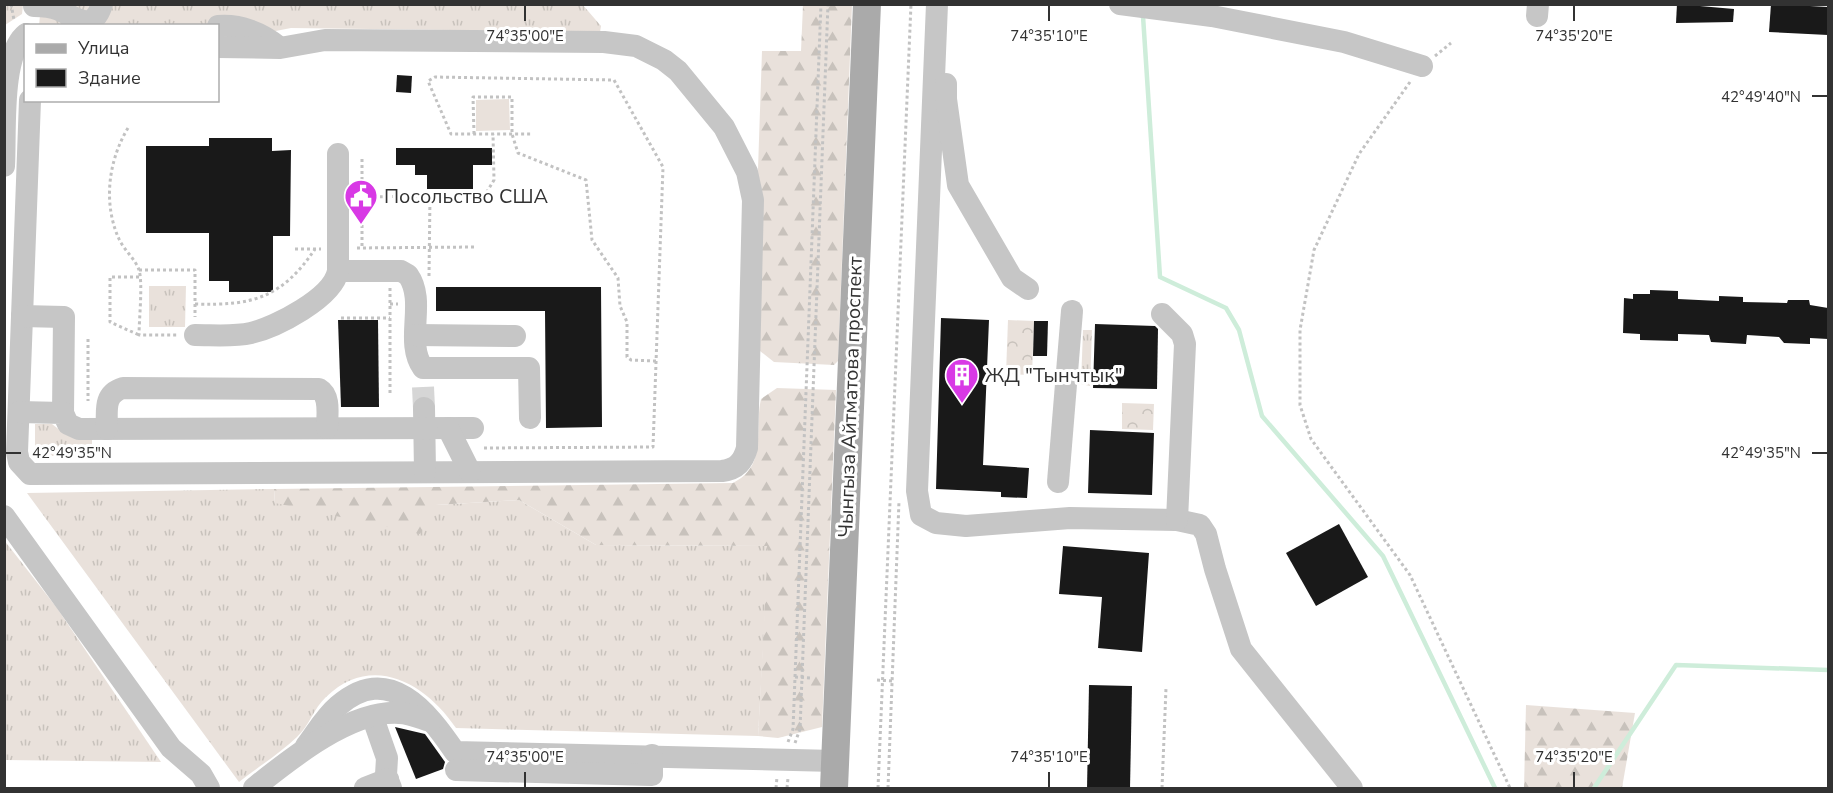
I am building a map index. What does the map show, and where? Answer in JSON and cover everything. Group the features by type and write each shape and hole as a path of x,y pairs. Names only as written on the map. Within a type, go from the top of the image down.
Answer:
{"main road":[{"name":"Чынгыза Айтматова проспект","path":"835,775 867,4"}],"street":[{"path":"937,4 917,491 921,515 936,523 956,525 1004,525 1070,518 1196,522 1206,534 1241,649 1352,789"},
{"path":"950,4 946,99 958,185 1012,278 1028,289"},
{"path":"1120,4 1212,16 1344,42 1422,66"},
{"path":"34,12 55,8 78,21 98,16"},
{"path":"219,26 234,25 245,28 269,39 280,48"},
{"path":"4,166 9,69 12,51 17,40 24,35"},
{"path":"30,102 19,462 30,474 722,471 738,466 747,448 753,200 741,158 724,127 678,71 664,60 636,46 604,42 325,40 280,48 219,47"},
{"path":"195,335 249,334 266,328 312,302 333,284 338,260 338,154"},
{"path":"338,260 390,271 401,271 413,281 416,357 424,398 425,472"},
{"path":"1058,482 1072,311"},
{"path":"1162,314 1182,334 1185,344 1177,520"},
{"path":"22,316 64,317 63,413 68,424 73,428 327,428 530,368 530,418"},
{"path":"415,336 515,336"},
{"path":"107,429 107,402 115,391 123,388 319,389 324,392 327,399 327,428"},
{"path":"424,398 448,428 470,472"},
{"path":"19,412 63,413"},
{"path":"448,428 473,428"},
{"path":"4,516 171,748 201,774 209,789"},
{"path":"254,789 306,746 328,716 351,697 381,691 406,695 420,706 455,752 786,759 835,775"},
{"path":"373,718 387,702 381,691"},
{"path":"351,697 353,712 373,718"},
{"path":"306,746 373,718 398,713 430,721"},
{"path":"365,789 390,784 387,758 373,718"},
{"path":"456,770 652,775 652,755"}],"path":[{"path":"787,789 786,759 793,729 821,4"},
{"path":"776,789 777,768 786,759 800,729 828,4"},
{"path":"878,789 911,4"},
{"path":"1451,43 1422,66 1359,154 1314,250 1300,330 1300,405 1311,439 1410,575 1510,789"},
{"path":"484,448 653,447 663,167 614,80 430,78 429,84 451,134 532,134"},
{"path":"474,134 473,98 512,97 512,134 518,153 586,180 592,240 618,278 620,306 627,322 627,357 631,360 656,361"},
{"path":"128,128 120,140 111,170 111,206 119,239 139,270 139,335"},
{"path":"362,197 479,196 489,192 494,180 493,134"},
{"path":"362,159 362,248"},
{"path":"429,282 430,196"},
{"path":"295,249 315,249 338,260 362,248 474,247"},
{"path":"195,304 225,305 265,297 293,277 315,249"},
{"path":"139,270 195,270 195,335 139,335 110,322 110,277 139,277"},
{"path":"390,271 390,394"},
{"path":"341,318 390,318"},
{"path":"78,339 89,339 88,409"},
{"path":"795,677 812,678"},
{"path":"877,680 892,681"},
{"path":"1162,789 1166,688"}],"green space":[{"path":"5,4 23,5 22,14 5,25"},
{"path":"41,4 582,4 601,26 600,32 291,28 230,40 219,24 39,24"},
{"path":"803,5 852,5 838,361 834,365 774,362 760,351 758,169 762,51 801,51"},
{"path":"509,99 510,130 476,131 476,100"},
{"path":"149,286 186,286 185,327 149,327"},
{"path":"1008,320 1034,321 1032,375 1006,374"},
{"path":"1083,330 1092,330 1090,386 1081,384"},
{"path":"777,388 836,390 822,727 778,738 758,736 768,546 596,545 519,500 436,505 420,534 275,503 274,489 733,483 744,476 755,457 758,446 761,399"},
{"path":"1122,403 1154,404 1153,430 1122,429"},
{"path":"35,424 52,424 66,435 92,438 92,456 46,456 45,453 35,453"},
{"path":"274,489 275,503 436,505 519,500 596,545 769,546 758,736 456,728 430,698 397,679 380,675 362,677 344,684 326,697 297,737 239,782 27,493"},
{"path":"4,540 57,608 161,762 5,760"},
{"path":"1526,705 1635,713 1622,788 1524,788"}],"building":[{"path":"1677,4 1734,9 1733,22 1676,23"},
{"path":"1771,4 1828,7 1828,35 1769,32"},
{"path":"397,75 412,76 411,93 396,92"},
{"path":"209,138 272,138 272,151 291,150 290,236 273,236 273,292 229,292 229,281 209,281 209,233 146,233 146,146 209,146"},
{"path":"396,148 492,148 492,165 473,165 473,189 427,189 427,175 415,175 415,165 396,165"},
{"path":"436,287 601,287 602,427 546,428 545,311 436,311"},
{"path":"1650,290 1678,291 1678,299 1719,301 1719,296 1743,297 1743,302 1787,303 1788,300 1809,300 1810,305 1828,308 1828,339 1810,338 1810,344 1784,343 1779,337 1747,335 1746,344 1711,342 1709,335 1678,334 1678,341 1640,340 1640,334 1623,333 1624,298 1633,299 1633,294 1650,294"},
{"name":"ЖД \"Тынчтык\"","path":"941,318 989,320 983,465 1029,468 1027,498 1001,497 1001,492 936,489"},
{"path":"338,320 378,320 379,407 341,407"},
{"path":"1034,321 1048,321 1047,356 1033,356"},
{"path":"1095,324 1155,326 1158,329 1157,389 1093,388"},
{"path":"1090,430 1154,433 1152,495 1088,493"},
{"path":"1339,524 1368,577 1316,606 1286,553"},
{"path":"1063,546 1149,553 1142,652 1098,648 1102,597 1059,594"},
{"path":"1089,685 1132,686 1130,789 1087,789"},
{"path":"395,727 425,734 445,762 443,769 416,779"}],"waterway":[{"path":"1143,16 1160,277 1226,308 1239,330 1262,416 1383,556 1495,788"},
{"path":"1594,788 1676,665 1828,670"}],"tunnel":[{"path":"423,387 424,408"}],"place":[{"name":"Посольство США","path":"361,225"},
{"name":"ЖД \"Тынчтык\"","path":"962,404"}]}
